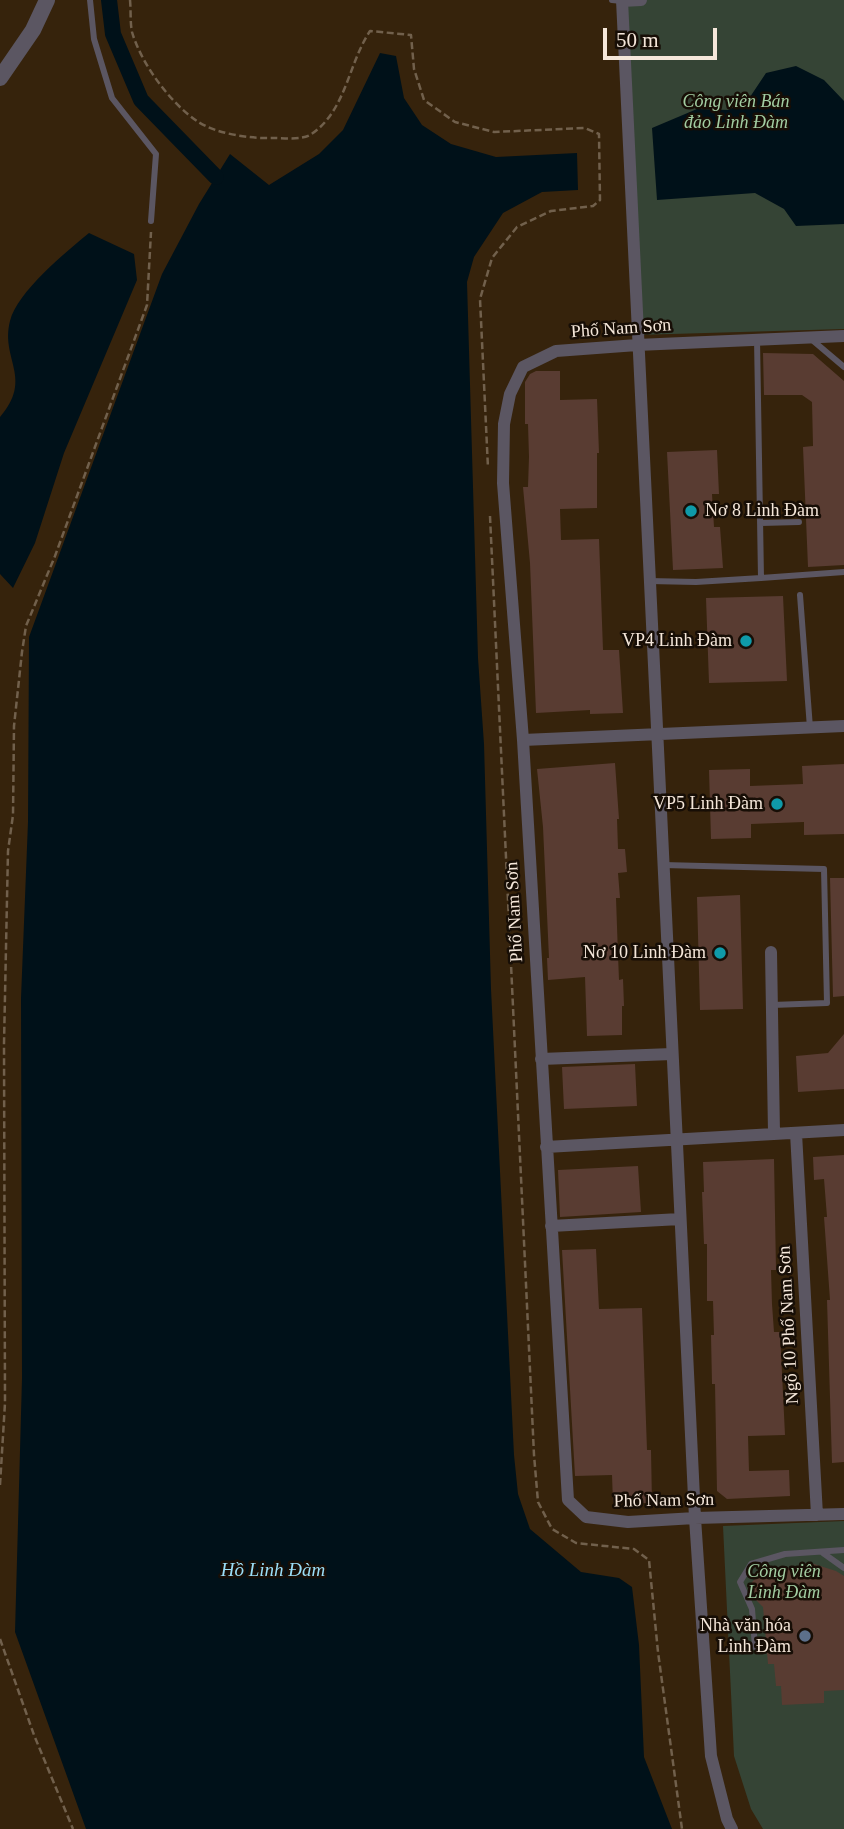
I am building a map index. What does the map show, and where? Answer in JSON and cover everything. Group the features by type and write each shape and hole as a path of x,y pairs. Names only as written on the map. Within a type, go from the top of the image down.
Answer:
{"street":[{"path":"0,78 33,30 47,0"},
{"path":"641,0 622,0 680,1219 695,1518 711,1756 732,1829"},
{"name":"Phố Nam Sơn","path":"844,336 556,351 523,367 510,394 504,424 503,483 523,740 568,1500 586,1517 628,1522 844,1514"},
{"path":"523,740 844,726"},
{"path":"771,952 774,1133"},
{"path":"541,1059 672,1054"},
{"path":"546,1147 844,1130"},
{"name":"Ngõ 10 Phố Nam Sơn","path":"796,1133 817,1515"},
{"path":"551,1226 680,1219"}],"lane":[{"path":"90,0 94,39 111,98 156,155 151,221"},
{"path":"612,0 622,0"},
{"path":"809,337 844,367"},
{"path":"757,340 761,578"},
{"path":"761,523 799,522"},
{"path":"649,580 696,582 844,572"},
{"path":"800,595 810,728"},
{"path":"663,865 824,869 827,1003 772,1005"},
{"path":"755,1647 752,1609 740,1582 751,1564 785,1554 844,1550"},
{"path":"821,1551 844,1568"}],"path":[{"path":"131,0 132,31 158,84 197,122 233,135 266,139 307,137 327,121 337,105 362,43 370,31 411,35 414,69 424,100 455,122 494,132 585,128 598,134 600,200"},
{"path":"0,1485 5,1403 4,1044 9,850 13,815 14,726 22,652 26,626 55,556 147,305 151,221"},
{"path":"634,1549 649,1560 658,1652 682,1829"},
{"path":"0,1639 34,1735 73,1829"}],"green space":[{"name":"Công viên Bán đảo Linh Đàm","path":"844,0 844,329 637,335 622,1"},
{"name":"Công viên Linh Đàm","path":"844,1521 844,1829 763,1829 751,1809 734,1756 723,1526"}],"water":[{"name":"Hồ Linh Đàm","path":"380,53 396,56 404,98 422,125 451,144 496,157 577,153 578,190 542,192 503,213 474,257 467,282 491,989 514,1455 518,1494 530,1529 581,1572 619,1578 632,1587 639,1645 644,1757 672,1829 86,1829 15,1632 22,1378 21,998 28,822 29,637 162,274 199,204 230,154 269,185 319,154 343,130"},
{"path":"796,66 824,80 844,101 844,224 796,226 784,209 755,193 657,200 652,128 697,109 728,110 748,100 766,73"},
{"path":"89,233 134,254 137,280 64,453 35,543 13,588 0,574 0,417 10,403 15,380 9,347 10,321 14,310 32,285"}],"building":[{"path":"763,353 813,354 844,381 844,565 808,567 803,447 813,446 812,402 802,395 764,395"},
{"path":"536,371 560,371 560,400 597,399 597,508 560,509 561,540 599,539 603,650 619,650 623,713 590,714 590,710 536,713 530,563 523,487 528,487 529,457 528,424 525,424 525,382 530,374"},
{"name":"Nơ 8 Linh Đàm","path":"717,450 719,494 712,494 714,527 720,527 723,568 673,570 667,452"},
{"name":"VP4 Linh Đàm","path":"783,596 787,681 709,683 706,598"},
{"path":"615,763 618,849 625,849 627,872 618,873 620,898 616,898 619,980 623,979 622,1035 587,1036 585,977 548,980 543,827 537,769"},
{"name":"VP5 Linh Đàm","path":"844,764 844,834 804,835 804,822 751,824 751,838 711,839 709,770 750,769 750,786 803,784 802,766"},
{"path":"830,878 844,878 844,996 833,997"},
{"name":"Nơ 10 Linh Đàm","path":"740,895 743,1009 700,1010 697,897"},
{"path":"844,1034 844,1089 798,1092 796,1056 828,1053"},
{"path":"635,1064 637,1106 564,1109 562,1067"},
{"path":"844,1155 844,1462 832,1463 827,1300 830,1300 824,1217 827,1217 824,1179 814,1180 813,1157"},
{"path":"774,1159 776,1270 771,1270 772,1304 774,1332 780,1332 785,1435 748,1436 749,1471 789,1470 790,1496 727,1499 717,1491 715,1384 712,1384 713,1301 707,1301 703,1162"},
{"path":"638,1166 641,1212 560,1217 558,1170"},
{"path":"596,1249 599,1309 642,1308 647,1450 651,1450 652,1503 613,1503 612,1475 575,1476 562,1250"},
{"name":"Nhà văn hóa Linh Đàm","path":"814,1564 844,1576 844,1690 824,1691 824,1703 782,1705 781,1686 776,1686 774,1664 768,1664 763,1607 748,1587 759,1574 765,1579 783,1569"}],"waterway":[{"path":"109,0 113,34 141,100 216,177"}],"place":[{"name":"Nơ 8 Linh Đàm","path":"691,511"},
{"name":"VP4 Linh Đàm","path":"746,641"},
{"name":"VP5 Linh Đàm","path":"777,804"},
{"name":"Nơ 10 Linh Đàm","path":"720,953"},
{"name":"Nhà văn hóa Linh Đàm","path":"805,1636"}]}
